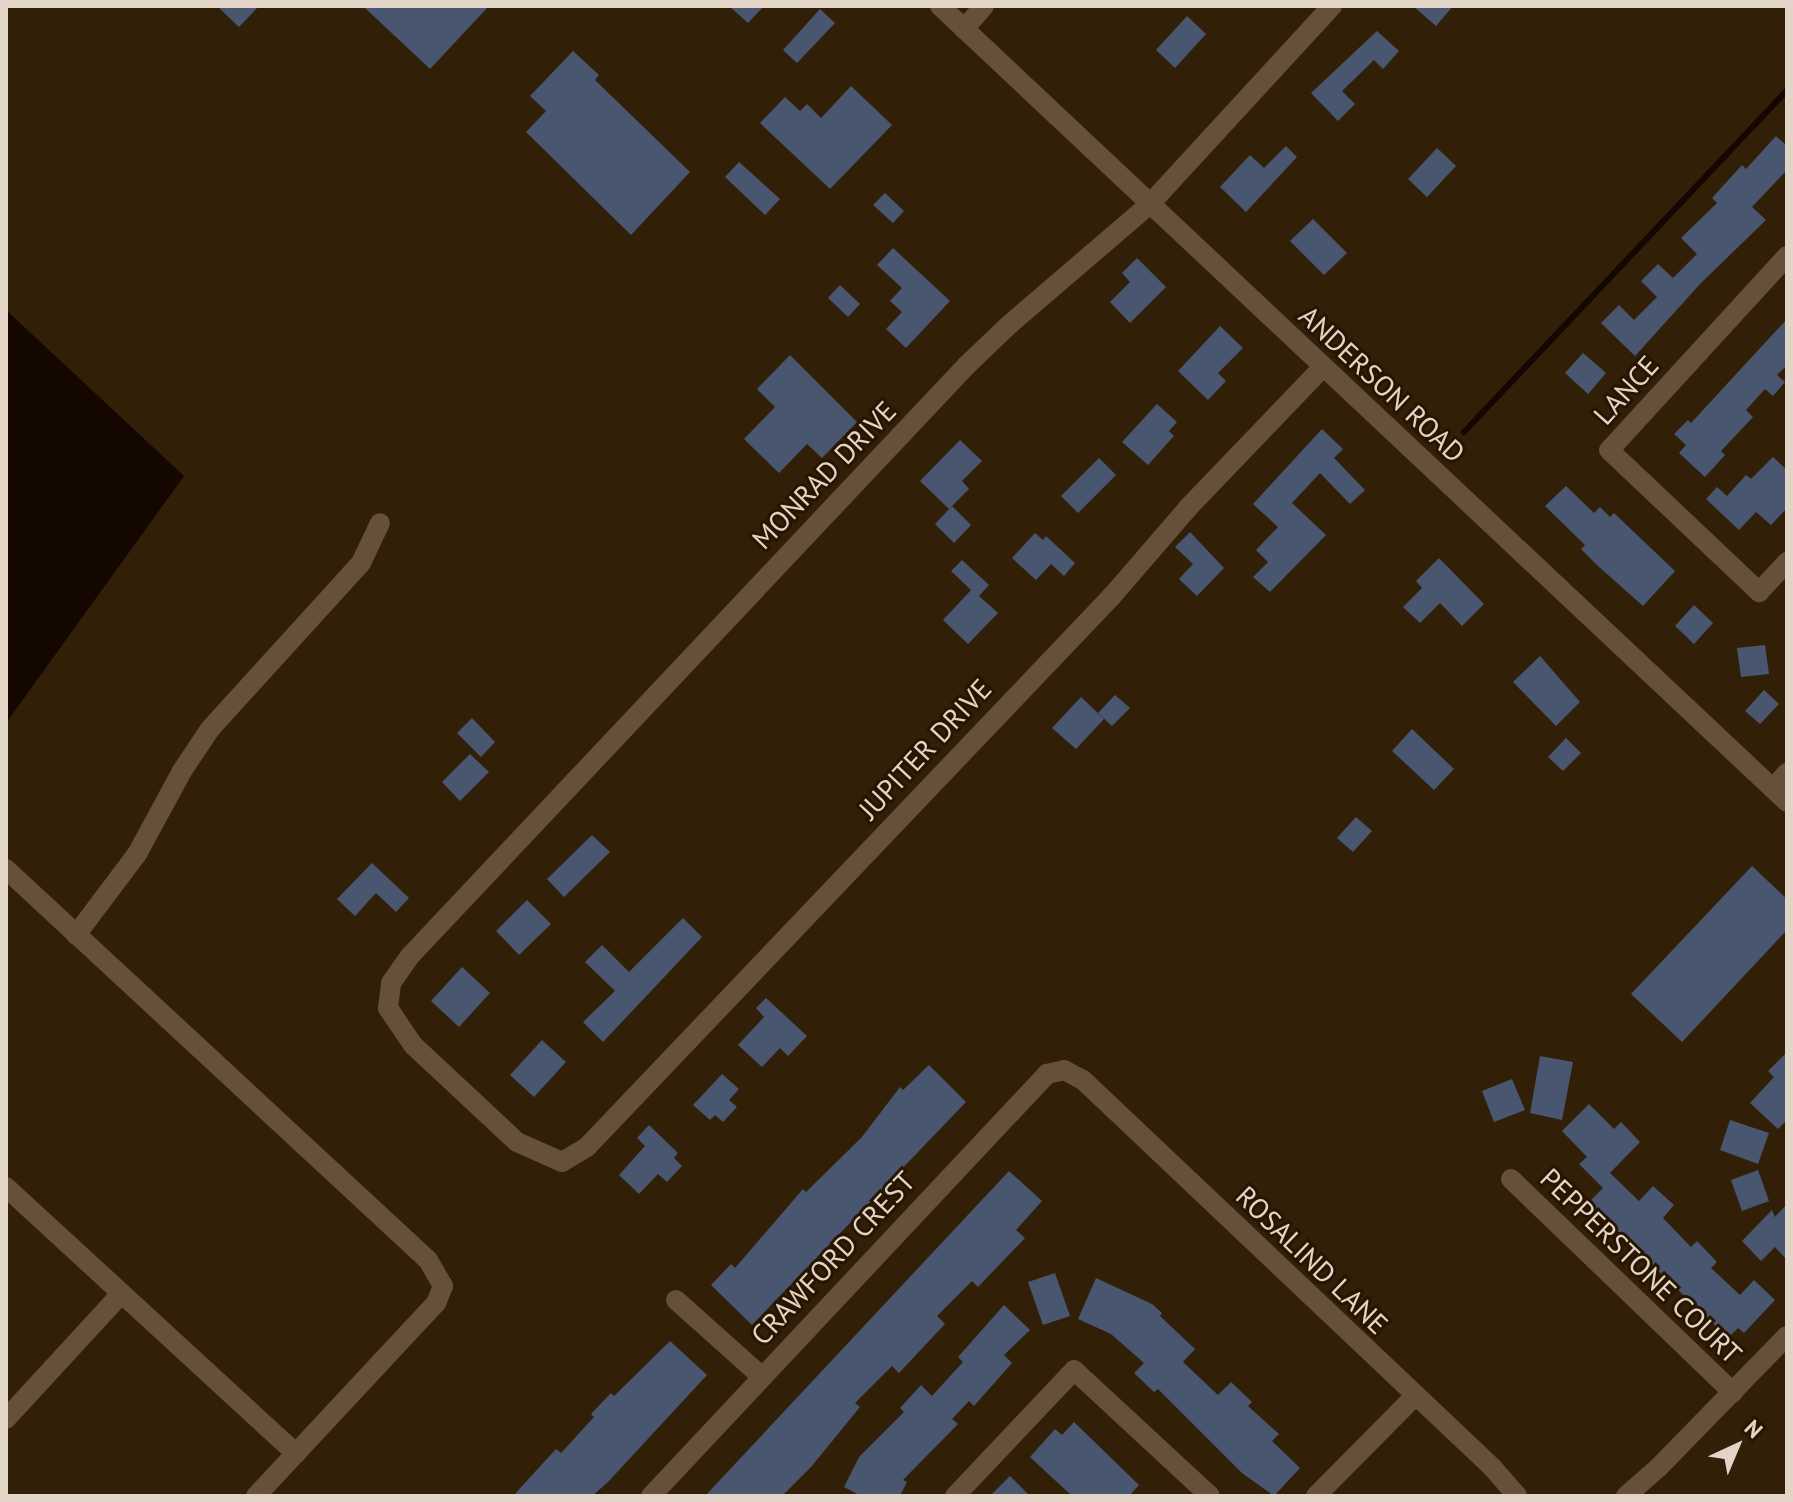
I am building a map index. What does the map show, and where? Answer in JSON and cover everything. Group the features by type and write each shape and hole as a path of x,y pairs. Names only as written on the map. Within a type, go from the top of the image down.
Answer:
{"street":[{"name":"ANDERSON ROAD","path":"940,6 1323,367 1782,788"},
{"path":"964,29 984,6"},
{"name":"MONRAD DRIVE","path":"562,1162 517,1142 413,1045 388,1006 391,983 410,956 734,615 768,574 999,334 1150,204 1332,6"},
{"name":"LANCE","path":"1787,256 1609,450 1759,592 1787,562"},
{"name":"JUPITER DRIVE","path":"562,1162 604,1133 633,1095 1112,596 1188,508 1323,367"},
{"path":"76,935 137,854 182,771 210,729 361,563 380,523"},
{"path":"6,869 417,1250 443,1286 436,1303 256,1496"},
{"name":"CRAWFORD CREST","path":"651,1496 1047,1074 1064,1070"},
{"name":"ROSALIND LANE","path":"1064,1070 1083,1080 1492,1467 1517,1496"},
{"name":"PEPPERSTONE COURT","path":"1511,1179 1733,1393"},
{"path":"6,1187 296,1454"},
{"path":"6,1419 121,1294"},
{"path":"676,1300 761,1376"},
{"path":"1626,1496 1787,1336"},
{"path":"955,1496 1074,1370 1210,1496"},
{"path":"1316,1496 1415,1396"}],"shaded area":[{"path":"6,310 184,476 6,723"}],"building":[{"path":"217,6 259,6 239,27"},
{"path":"363,6 489,6 430,69"},
{"path":"729,6 764,6 748,23"},
{"path":"1413,6 1453,6 1436,26"},
{"path":"820,9 835,23 797,63 783,50"},
{"path":"1187,16 1206,34 1175,68 1156,50"},
{"path":"1377,31 1399,51 1383,69 1374,60 1342,91 1355,104 1338,121 1311,93"},
{"path":"573,51 599,75 595,80 690,172 631,235 526,132 546,111 530,96"},
{"path":"851,86 892,125 830,189 760,123 785,97 800,111 807,104 821,118"},
{"path":"1776,136 1787,146 1787,170 1752,207 1766,220 1701,283 1635,356 1601,323 1619,305 1634,320 1657,297 1641,281 1658,264 1673,278 1697,254 1681,238 1717,203 1712,198 1742,165 1746,169"},
{"path":"1286,146 1297,157 1246,212 1220,187 1250,155 1264,168"},
{"path":"1437,148 1456,166 1427,197 1408,179"},
{"path":"739,162 780,199 765,215 725,177"},
{"path":"885,193 904,211 893,223 873,205"},
{"path":"1313,219 1347,253 1324,275 1290,241"},
{"path":"893,248 950,301 906,348 886,329 902,312 890,301 902,288 877,265"},
{"path":"1137,258 1166,287 1130,323 1110,302 1130,282 1122,273"},
{"path":"840,285 860,304 848,317 828,298"},
{"path":"1787,319 1787,365 1777,375 1785,382 1773,396 1765,389 1746,410 1753,417 1721,451 1725,455 1705,477 1679,453 1686,445 1674,434 1688,420 1691,423"},
{"path":"1220,326 1243,348 1218,373 1226,381 1208,400 1178,371"},
{"path":"1583,353 1606,373 1588,394 1565,373"},
{"path":"790,355 857,422 822,458 807,444 779,473 744,439 775,407 757,389"},
{"path":"1157,404 1177,422 1169,431 1174,436 1148,465 1122,442"},
{"path":"1322,429 1343,449 1334,458 1365,490 1350,504 1320,473 1292,503 1326,535 1270,592 1253,577 1268,562 1256,550 1278,527 1253,504"},
{"path":"960,440 982,461 962,481 969,489 949,509 920,481"},
{"path":"1773,457 1787,470 1787,508 1771,525 1756,512 1739,530 1706,499 1717,487 1727,496 1746,475 1751,479"},
{"path":"1099,458 1116,475 1078,513 1061,496"},
{"path":"1566,486 1594,513 1600,507 1610,517 1614,513 1675,571 1643,606 1581,549 1585,545 1545,506"},
{"path":"952,506 971,525 954,543 935,524"},
{"path":"1190,532 1224,568 1197,596 1179,579 1193,564 1175,547"},
{"path":"1035,533 1043,540 1046,536 1075,563 1064,576 1051,564 1036,580 1012,558"},
{"path":"1439,558 1484,604 1462,626 1440,603 1420,623 1403,607 1422,588 1416,581"},
{"path":"962,560 989,585 979,596 998,613 968,644 943,620 971,590 951,571"},
{"path":"1694,605 1713,623 1694,644 1675,626"},
{"path":"1765,645 1769,674 1741,677 1737,648"},
{"path":"1540,656 1580,702 1556,726 1513,682"},
{"path":"1764,690 1779,704 1760,724 1745,711"},
{"path":"1115,695 1130,708 1112,726 1098,713"},
{"path":"1081,697 1104,719 1076,749 1052,728"},
{"path":"472,718 495,742 481,757 457,733"},
{"path":"1412,729 1454,769 1434,790 1392,751"},
{"path":"1566,738 1581,753 1563,771 1548,757"},
{"path":"470,754 489,772 460,801 442,782"},
{"path":"1356,817 1372,831 1353,852 1337,838"},
{"path":"592,835 610,852 564,897 547,879"},
{"path":"372,863 409,898 396,912 376,893 355,916 337,899"},
{"path":"1752,866 1787,899 1787,930 1682,1042 1631,994"},
{"path":"527,900 551,924 519,955 496,931"},
{"path":"683,918 702,937 603,1042 583,1022 615,991 585,962 602,945 629,972"},
{"path":"462,967 490,993 459,1027 431,1001"},
{"path":"766,998 807,1036 788,1056 780,1048 762,1067 738,1045 764,1017 756,1008"},
{"path":"542,1040 566,1062 534,1097 510,1075"},
{"path":"1787,1052 1787,1120 1778,1129 1750,1103 1774,1077 1768,1071"},
{"path":"1540,1056 1573,1062 1562,1120 1530,1113"},
{"path":"929,1065 966,1102 752,1325 711,1285 731,1264 735,1268 803,1189 806,1192 862,1137 900,1087 903,1090"},
{"path":"722,1074 739,1089 729,1100 737,1107 723,1122 715,1115 710,1120 693,1105"},
{"path":"1512,1079 1525,1110 1494,1122 1482,1091"},
{"path":"1589,1104 1614,1129 1621,1122 1640,1142 1610,1173 1639,1201 1653,1186 1674,1205 1663,1218 1691,1247 1697,1241 1717,1262 1711,1268 1740,1295 1754,1280 1775,1300 1744,1333 1738,1328 1728,1338 1588,1203 1603,1188 1579,1164 1587,1157 1562,1131"},
{"path":"1730,1120 1769,1133 1758,1164 1720,1150"},
{"path":"649,1125 678,1153 674,1158 682,1166 667,1182 658,1174 639,1194 619,1175 645,1146 637,1138"},
{"path":"1758,1170 1769,1201 1742,1211 1731,1180"},
{"path":"1009,1171 1042,1201 1016,1230 1025,1238 978,1287 972,1281 937,1316 945,1324 899,1373 892,1366 855,1403 860,1407 811,1467 782,1496 705,1496"},
{"path":"1787,1204 1787,1260 1775,1247 1761,1261 1742,1241 1772,1210 1775,1217"},
{"path":"1055,1273 1070,1316 1043,1325 1028,1282"},
{"path":"1096,1278 1152,1304 1162,1313 1160,1316 1195,1349 1183,1362 1218,1395 1231,1382 1252,1402 1248,1406 1279,1434 1272,1441 1300,1468 1274,1496 1242,1473 1158,1389 1154,1392 1134,1373 1144,1363 1111,1334 1078,1319"},
{"path":"1004,1305 1030,1330 1004,1355 1012,1363 974,1406 969,1401 952,1419 958,1424 903,1480 907,1482 900,1496 861,1496 844,1487 859,1457 904,1412 900,1408 921,1385 932,1396 963,1362 958,1357"},
{"path":"670,1341 707,1375 608,1482 592,1496 513,1496 556,1449 561,1453 611,1393 614,1396"},
{"path":"1074,1422 1139,1485 1129,1496 1072,1496 1030,1457 1055,1429 1062,1435"},
{"path":"1010,1476 1030,1496 990,1496"}],"waterway":[{"path":"1464,432 1787,90"}]}
